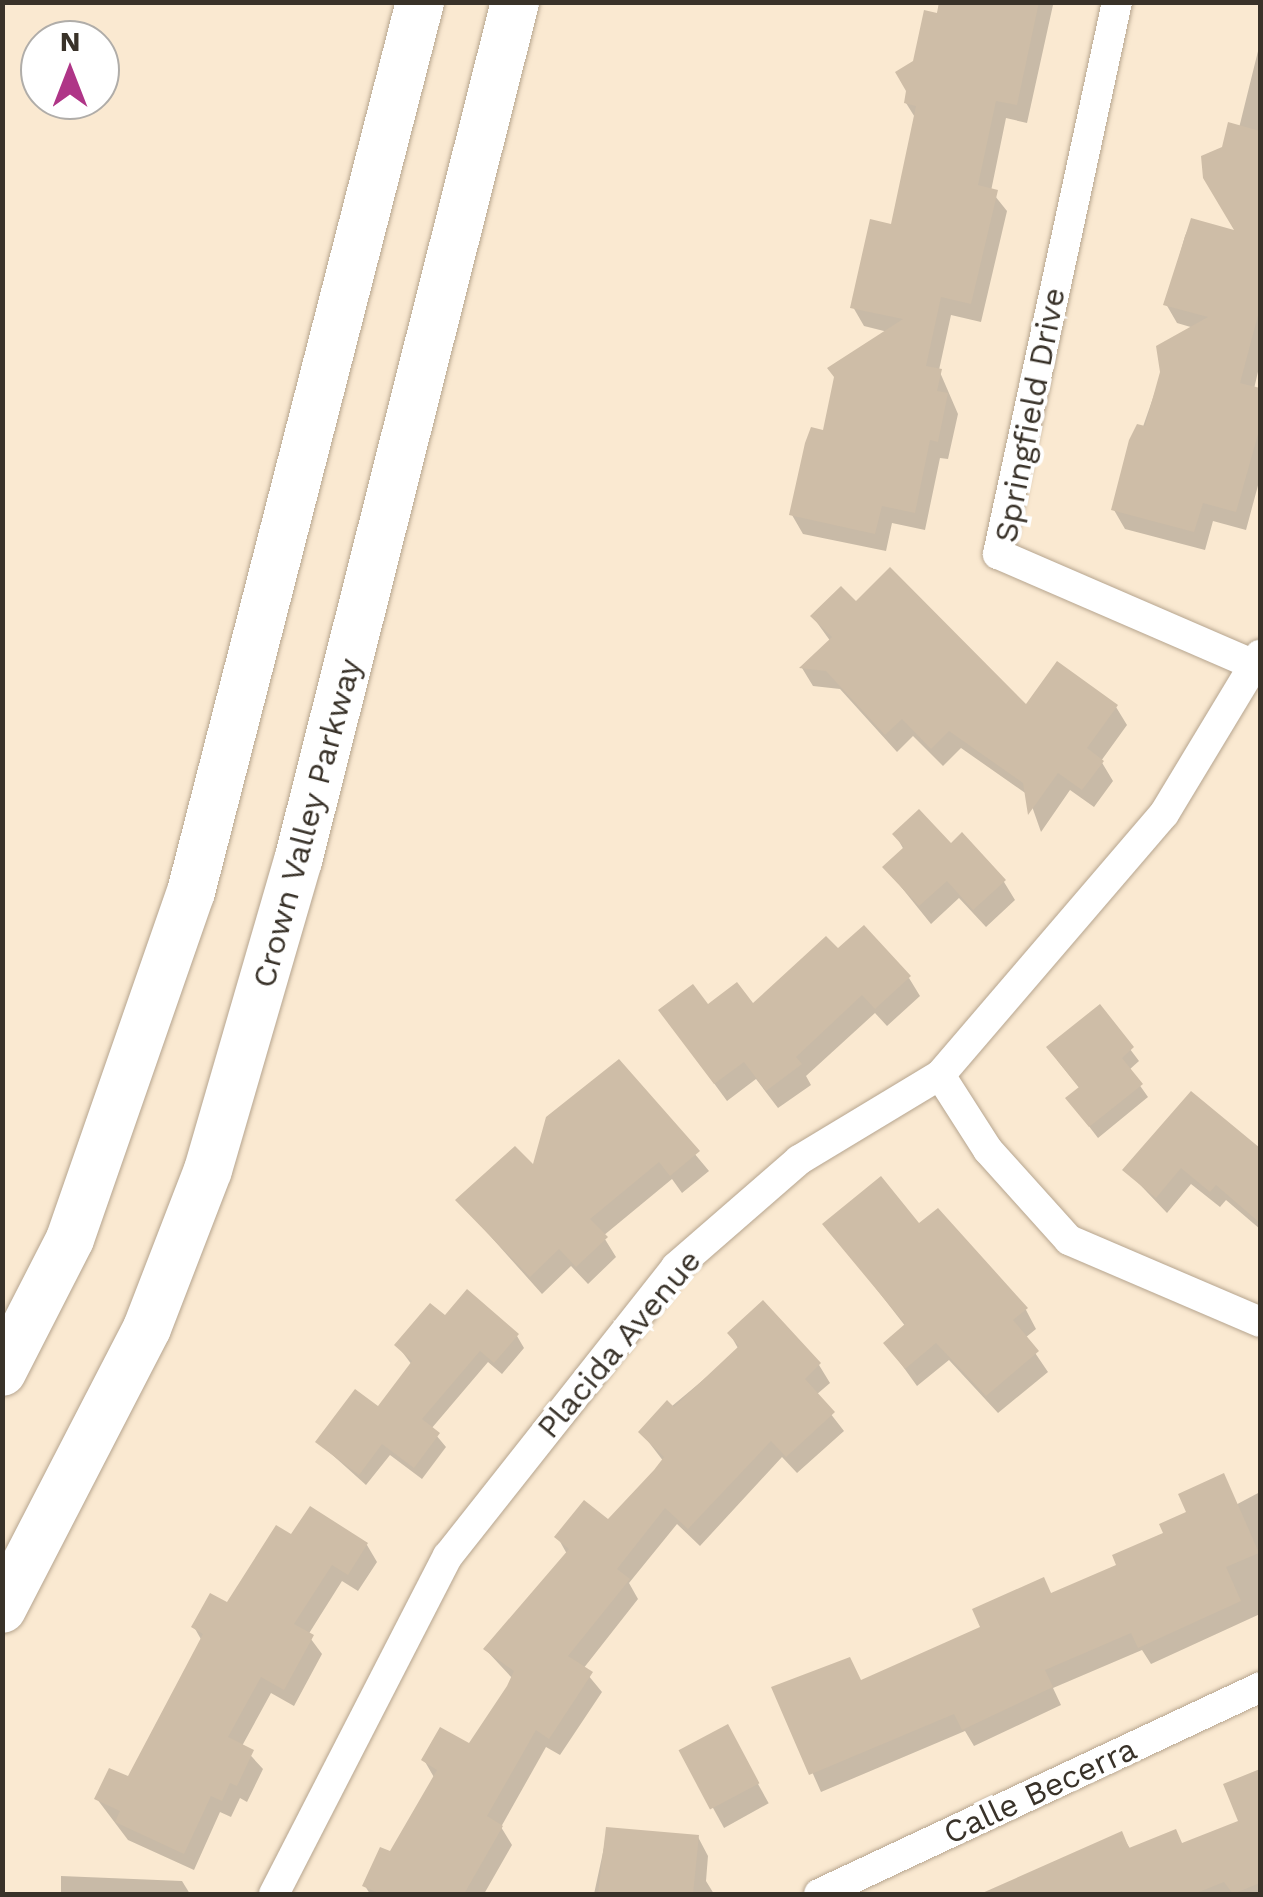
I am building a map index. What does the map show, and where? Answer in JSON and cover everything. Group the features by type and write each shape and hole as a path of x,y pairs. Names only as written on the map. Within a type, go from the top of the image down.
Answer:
{"main road":[{"path":"2,1372 70,1239 191,892 420,2"},
{"name":"Crown Valley Parkway","path":"2,1608 147,1328 214,1152 298,861 515,2"}],"street":[{"name":"Springfield Drive","path":"1117,2 998,554 1259,660"},
{"name":"Placida Avenue","path":"274,1894 448,1556 676,1267 800,1160 940,1075 1164,814 1259,660"},
{"path":"940,1075 988,1150 1069,1240 1260,1322"},
{"name":"Calle Becerra","path":"819,1894 1260,1687"}],"building":[{"path":"939,2 1039,2 1017,105 996,101 978,185 998,190 971,304 941,297 926,366 942,369 937,391 948,393 938,442 930,440 915,513 882,506 875,534 789,515 811,427 823,430 834,377 827,368 903,319 850,308 870,219 891,224 916,106 904,103 906,91 895,72 913,61 924,10 937,13"},
{"path":"1228,122 1260,131 1260,308 1240,383 1260,388 1260,427 1236,512 1203,503 1194,532 1111,510 1129,440 1137,424 1145,426 1160,372 1156,346 1208,317 1163,305 1191,218 1234,230 1203,178 1201,156 1222,147"},
{"path":"890,567 1026,704 1057,661 1118,705 1087,748 1104,761 1082,790 1058,773 1028,815 1023,783 949,731 931,749 902,719 885,735 826,671 799,668 832,637 810,616 841,586 856,601"},
{"path":"919,809 951,843 962,832 1006,880 973,910 947,881 919,906 882,867 904,847 892,834"},
{"path":"864,925 911,976 875,1009 862,995 796,1057 802,1064 766,1091 744,1062 714,1084 658,1010 693,984 708,1004 737,982 753,1003 826,936 838,948"},
{"path":"1100,1004 1134,1047 1122,1058 1143,1084 1089,1127 1065,1098 1079,1087 1046,1047"},
{"path":"619,1059 700,1151 670,1176 659,1162 590,1219 608,1237 576,1267 559,1249 530,1277 455,1200 515,1146 533,1164 546,1117"},
{"path":"1191,1091 1260,1148 1260,1223 1216,1185 1210,1192 1181,1168 1156,1198 1122,1170"},
{"path":"881,1176 919,1223 938,1208 1028,1308 1013,1320 1039,1351 986,1396 936,1343 905,1369 883,1343 905,1324 822,1224"},
{"path":"467,1289 519,1334 494,1363 480,1351 422,1419 440,1433 414,1468 382,1444 359,1475 315,1442 355,1389 378,1406 412,1361 394,1345 430,1303 445,1315"},
{"path":"763,1300 821,1363 805,1379 835,1412 786,1457 771,1441 688,1529 665,1508 617,1569 630,1579 568,1656 593,1672 549,1739 536,1730 487,1816 503,1826 464,1894 381,1894 362,1886 380,1847 390,1851 437,1770 421,1760 440,1727 469,1743 507,1686 514,1671 483,1649 569,1549 554,1537 584,1500 608,1519 654,1470 664,1457 638,1432 667,1400 674,1407 739,1346 727,1333"},
{"path":"1224,1473 1259,1553 1226,1567 1241,1601 1138,1648 1131,1633 1045,1670 1053,1687 962,1730 954,1714 809,1775 771,1687 850,1657 861,1680 980,1627 972,1609 1044,1577 1051,1593 1116,1565 1112,1555 1163,1533 1159,1524 1186,1512 1178,1494"},
{"path":"310,1506 368,1543 348,1575 332,1565 294,1624 314,1635 284,1690 261,1677 228,1737 254,1750 237,1786 230,1783 222,1801 211,1796 184,1854 115,1822 120,1811 94,1799 109,1768 128,1776 203,1634 191,1627 210,1593 227,1602 276,1525 291,1534"},
{"path":"728,1724 759,1783 710,1809 679,1750"},
{"path":"1260,1769 1260,1883 1233,1894 1224,1882 1194,1894 980,1894 1122,1831 1129,1848 1176,1829 1182,1843 1238,1821 1223,1784"},
{"path":"606,1827 699,1835 693,1894 598,1894"}]}
